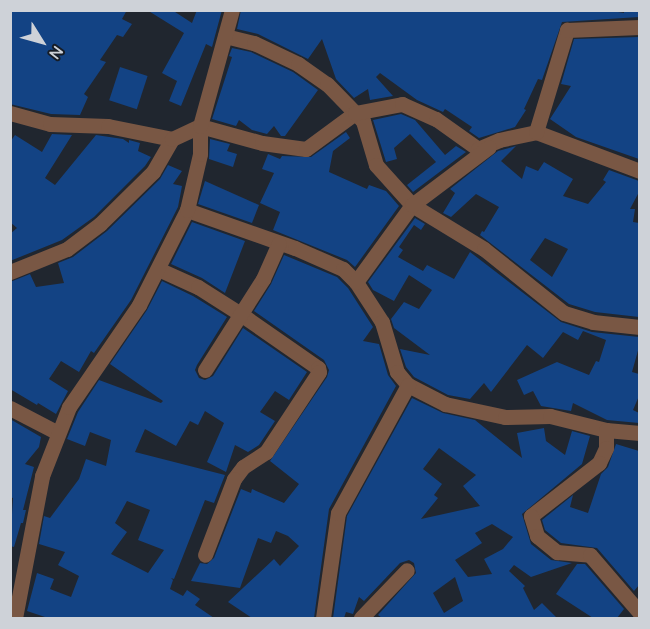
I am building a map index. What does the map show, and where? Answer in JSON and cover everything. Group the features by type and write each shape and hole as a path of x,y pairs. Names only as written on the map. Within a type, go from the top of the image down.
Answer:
{"street":[{"path":"15,618 42,476 58,433 69,407 139,305 187,210 200,154 200,126 232,10"},
{"path":"536,132 567,30 639,27"},
{"path":"225,36 254,43 298,64 327,84 363,121 376,165 412,205 484,249 564,313 593,322 639,327"},
{"path":"10,272 67,249 100,224 153,172 172,140 200,126 262,143 306,149 355,113 402,104 436,119 478,149 499,140 536,132 639,171"},
{"path":"10,113 50,124 108,126 172,140"},
{"path":"356,282 412,205 499,140"},
{"path":"187,210 344,268 382,322 397,372 408,385 445,404 505,417 550,416 606,430 639,432"},
{"path":"205,370 263,279 279,243"},
{"path":"158,269 198,287 242,315 318,368 319,372 266,452 243,467 234,479 205,555"},
{"path":"323,618 338,513 408,385"},
{"path":"10,408 58,433"},
{"path":"606,430 606,448 599,464 531,516 537,536 557,552 590,555 639,613"},
{"path":"361,618 407,570"}],"building":[{"path":"10,10 127,10 122,19 132,24 123,37 117,35 100,60 106,62 84,94 88,97 80,115 51,114 10,104"},
{"path":"147,10 172,10 192,23 197,10 222,10 212,47 206,44 181,106 169,101 177,81 162,73 184,33"},
{"path":"241,10 606,10 624,13 624,10 639,10 639,17 562,22 542,80 538,79 524,109 526,110 515,127 479,138 469,131 472,127 445,109 443,112 417,100 380,73 376,77 393,96 370,100 368,89 354,98 336,79 322,39 308,59 258,34 237,29"},
{"path":"639,37 639,159 576,137 550,119 571,86 561,84 574,39"},
{"path":"232,48 251,52 293,72 318,90 285,136 281,136 274,126 267,134 252,130 239,120 236,126 212,119 232,57 229,56"},
{"path":"120,67 148,76 137,109 109,100"},
{"path":"401,114 415,120 445,155 456,146 466,152 413,192 407,185 436,162 410,134 394,148 397,159 386,162 373,120"},
{"path":"346,132 350,138 333,151 329,172 367,189 369,185 386,191 399,206 355,267 347,260 273,230 280,212 260,203 274,173 262,169 268,154 280,159 282,156 311,157"},
{"path":"52,134 72,135 45,178 55,185 96,135 123,139 129,143 129,140 140,143 138,151 151,157 145,166 94,217 62,240 10,261 10,234 17,228 10,222 10,142 15,135 42,152"},
{"path":"210,139 230,144 227,151 237,154 233,167 209,159"},
{"path":"516,146 501,161 522,179 526,166 538,171 544,162 573,179 563,196 588,204 606,182 603,180 609,170 639,181 639,192 630,209 635,209 633,222 639,223 639,317 595,312 569,304 480,235 499,207 476,194 451,217 443,213 455,193 450,189 498,151","holes":["545,238 568,249 552,277 530,260"]},
{"path":"168,165 182,171 173,184 182,186 178,207 131,300 94,353 91,351 79,372 61,361 49,379 68,391 56,414 10,389 10,282 30,274 36,287 64,283 58,263 73,257 107,231 160,179"},
{"path":"205,181 259,205 252,223 198,204"},
{"path":"415,218 425,224 421,230 414,225 399,247 403,250 398,257 423,271 427,265 454,279 470,252 561,322 592,332 639,337 639,347 632,372 639,374 639,396 633,410 639,413 639,423 607,420 573,403 571,411 541,406 533,391 524,395 517,380 557,362 589,375 596,361 599,362 606,340 583,331 578,340 563,332 543,358 527,345 491,392 484,383 470,399 448,395 414,377 406,367 400,349 430,355 394,328 391,319 404,302 419,309 432,290 409,275 394,301 373,290 368,282"},
{"path":"192,222 245,241 225,293 202,278 171,264"},
{"path":"284,255 337,277 348,288 373,327 363,341 379,344 388,375 396,386 329,509 314,618 252,618 228,602 274,559 280,566 299,546 288,536 276,531 271,543 258,538 240,588 191,581 200,563 207,564 214,558 241,489 251,493 252,489 284,503 299,484 270,461 327,377 329,370 324,360 254,311 271,284"},
{"path":"162,281 193,296 227,317 197,365 195,370 199,378 205,380 213,376 243,328 307,372 289,400 275,391 260,412 275,421 259,445 248,452 235,445 226,472 207,462 224,423 205,411 198,425 190,421 176,446 145,429 135,452 225,475 214,503 205,500 174,579 171,578 173,580 170,589 183,596 187,590 200,599 195,605 214,618 48,618 27,611 37,573 54,579 50,589 71,597 79,576 58,565 65,552 39,544 44,516 50,518 79,479 86,459 106,466 111,440 90,432 85,446 67,439 78,412 99,380 161,403 163,401 110,364 147,310","holes":["127,501 150,510 138,540 164,550 148,573 111,554 127,532 115,523"]},
{"path":"412,398 443,413 475,420 522,458 517,433 544,428 546,441 565,455 572,431 590,436 582,464 522,514 531,544 551,560 572,563 531,577 514,565 509,571 525,586 523,588 534,610 542,603 557,618 382,618 378,615 416,573 414,563 409,560 400,563 364,601 359,597 353,614 346,612 344,618 333,618 347,516","holes":["439,448 476,475 463,486 480,506 421,519 438,498 434,495 442,484 423,469","492,524 513,537 503,549 484,559 492,574 468,577 455,560 482,543 475,533","455,577 463,601 444,613 433,593"]},
{"path":"10,419 41,437 39,447 25,464 34,467 23,510 26,510 23,523 21,523 14,547 10,546 13,498 10,497"},
{"path":"616,444 639,451 639,585 634,591 597,548 561,543 545,530 542,520 573,495 570,507 588,513 601,474 608,467"},
{"path":"577,564 585,564 624,609 617,618 593,618 556,594"}]}
